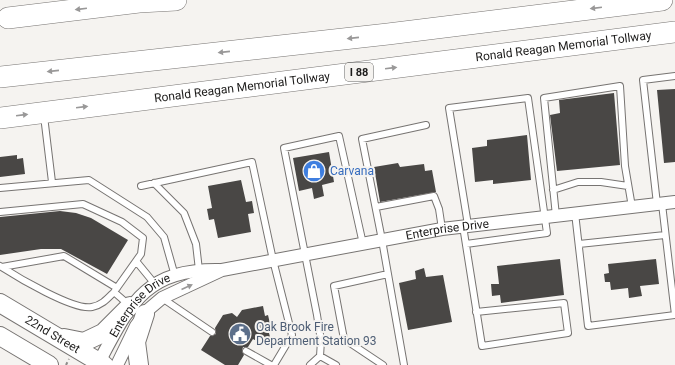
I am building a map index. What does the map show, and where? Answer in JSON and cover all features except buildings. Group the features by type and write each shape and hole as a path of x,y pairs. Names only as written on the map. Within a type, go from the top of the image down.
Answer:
{"highway":[{"path":"8,18 139,2 176,0"},
{"path":"448,27 485,11 556,0"},
{"path":"0,77 448,27 662,0"},
{"name":"Ronald Reagan Memorial Tollway","path":"0,118 675,32"}],"main road":[{"name":"22nd Street","path":"0,303 102,363"},
{"path":"54,335 84,342 103,333 138,310"},
{"path":"138,310 136,342 139,365"},
{"path":"0,336 49,365"},
{"path":"17,346 33,365"}],"street":[{"name":"Enterprise Drive","path":"117,365 136,326 142,294 154,283 175,276 199,270 222,270 442,229 675,202"},
{"name":"Enterprise Drive","path":"102,363 138,310 222,270"}],"lane":[{"path":"576,214 588,326 675,315 643,80 675,76"},
{"path":"466,244 547,233 553,190 544,98 620,86 625,166 632,207"},
{"path":"476,312 564,303 568,333 482,346 476,312 466,244 466,226 449,108 528,98 550,216"},
{"path":"43,112 52,182"},
{"path":"404,365 376,206 362,139 426,125"},
{"path":"310,365 320,356 321,341 306,254 284,148 339,136 363,244"},
{"path":"141,186 252,162 273,260 292,335 274,365"},
{"path":"0,188 52,182 89,180 147,218 164,237 175,276"},
{"path":"553,190 578,182 602,182 628,186"},
{"path":"154,183 184,213 196,244 199,270"},
{"path":"376,206 434,196 439,209 442,229"},
{"path":"0,212 83,204 122,222 143,238 141,254 116,290 103,303 90,308 73,305 1,267"},
{"path":"579,244 665,235"},
{"path":"1,267 64,256 116,290 138,310"},
{"path":"136,261 154,283"},
{"path":"383,365 344,339 334,286 388,274"},
{"path":"162,298 212,332"},
{"path":"246,351 271,365"},
{"path":"320,356 336,365"}],"place":[{"name":"Carvana","path":"314,171"},
{"name":"Oak Brook Fire Department Station 93","path":"240,334"}]}
